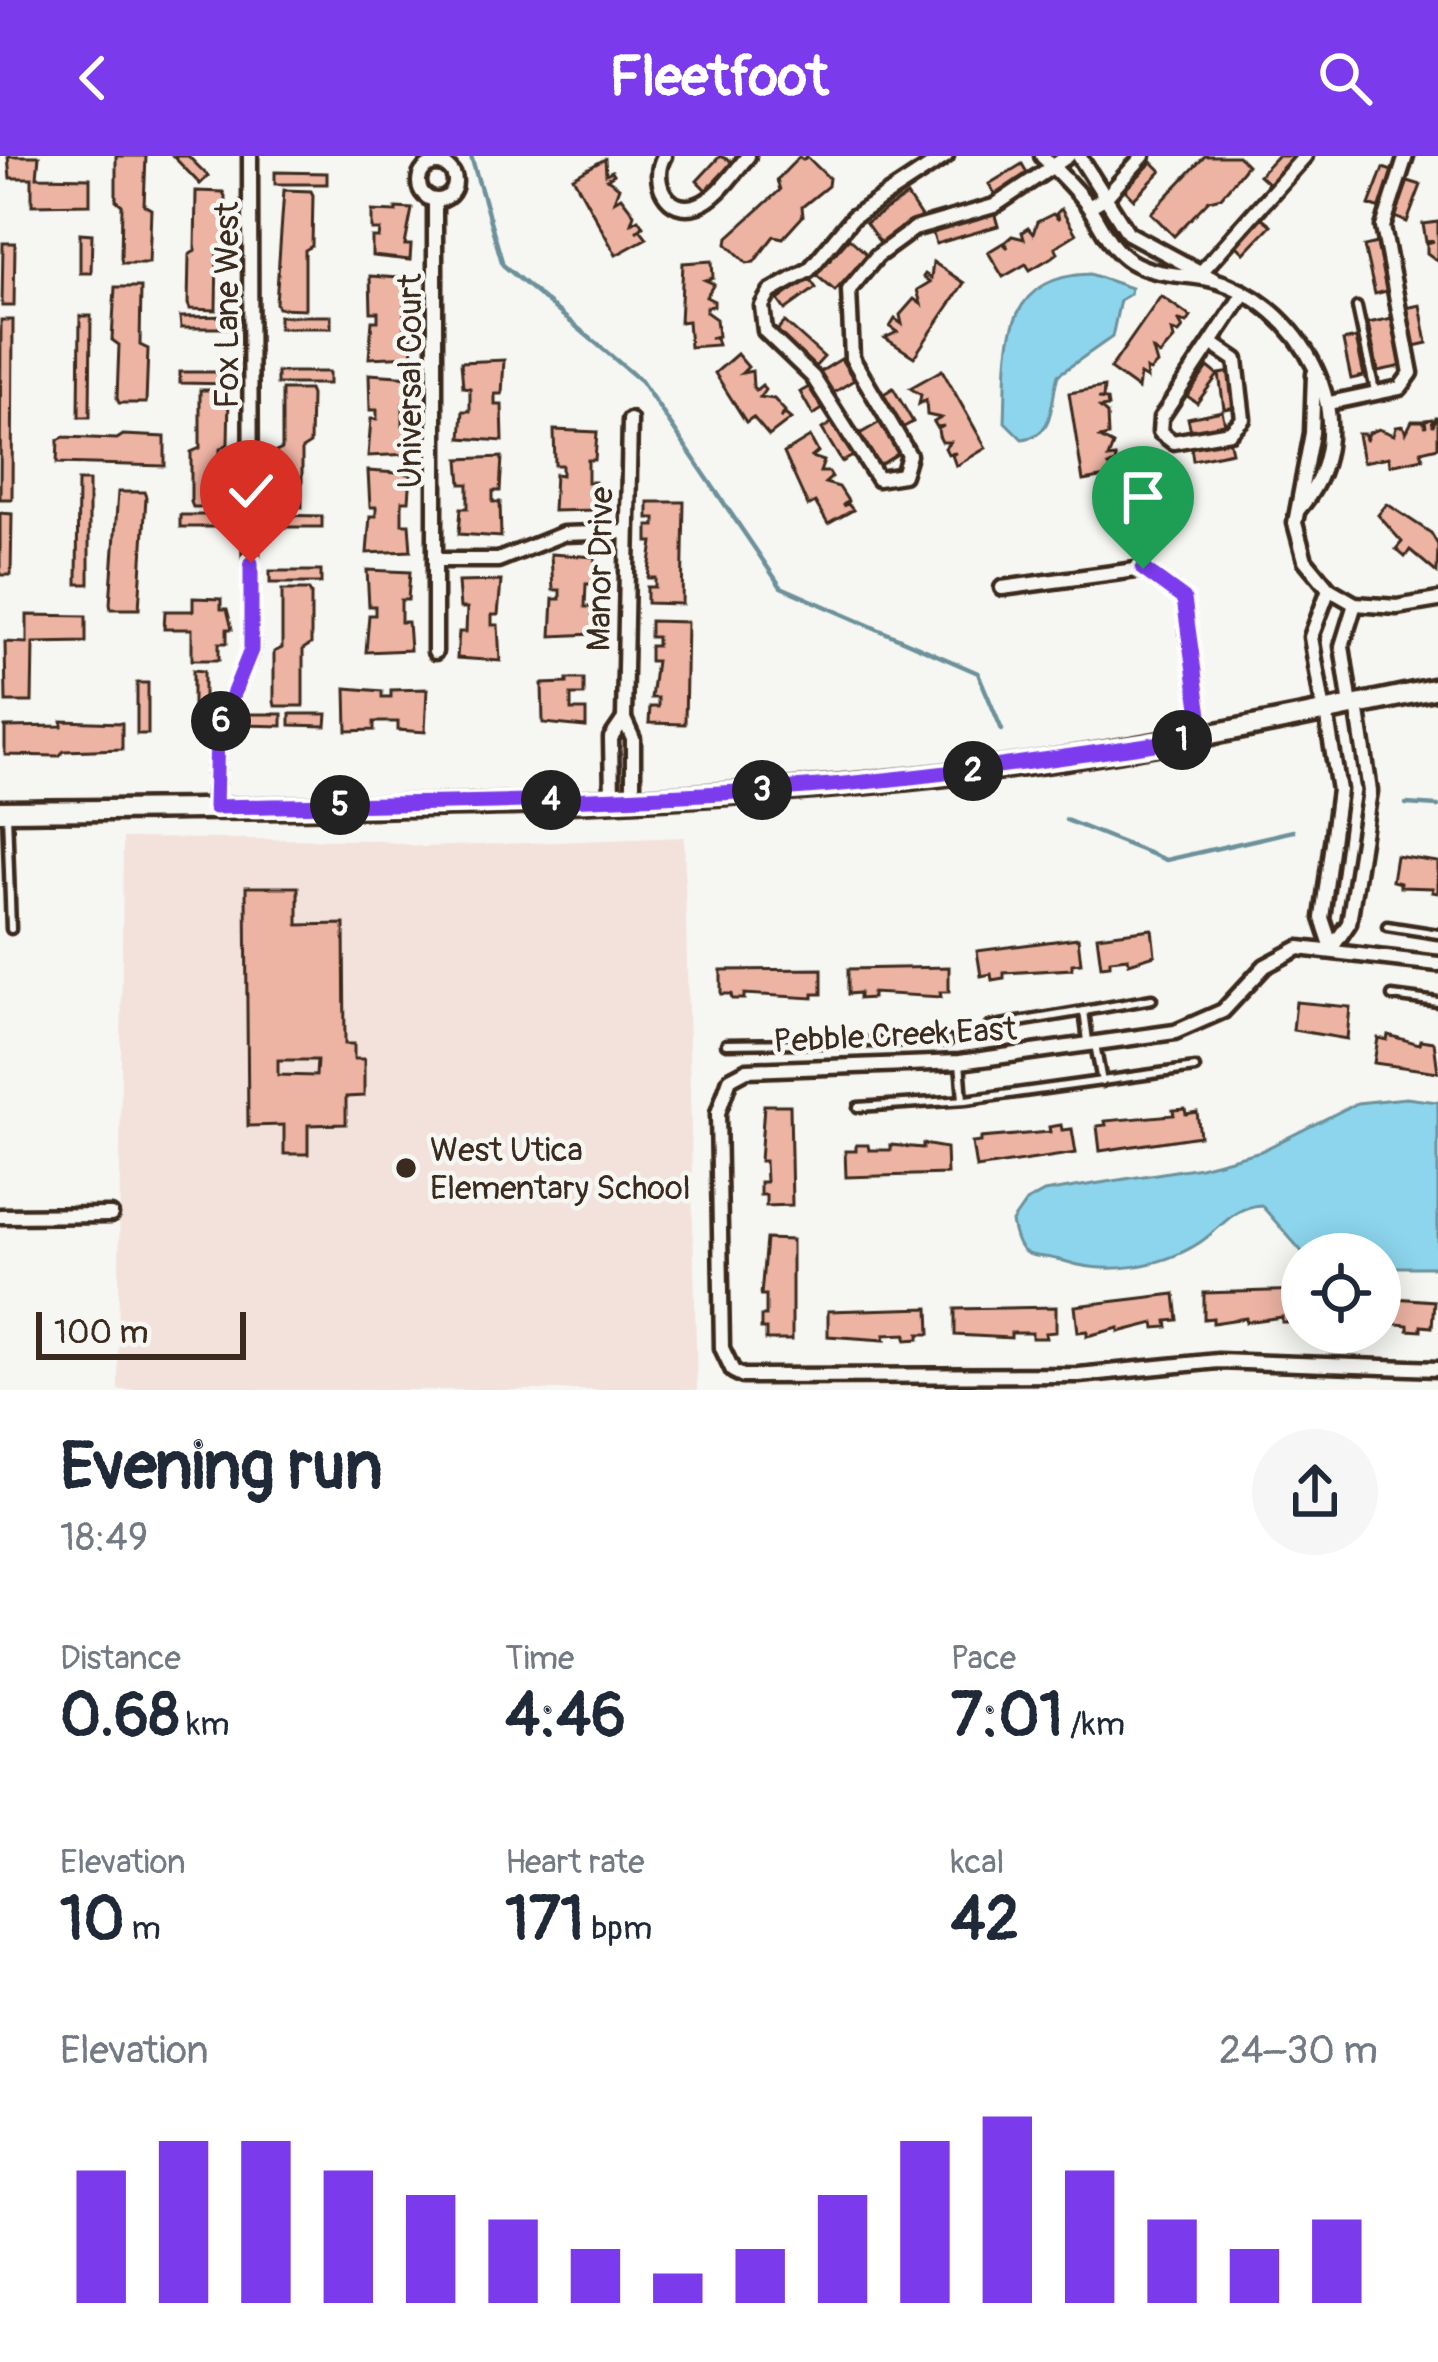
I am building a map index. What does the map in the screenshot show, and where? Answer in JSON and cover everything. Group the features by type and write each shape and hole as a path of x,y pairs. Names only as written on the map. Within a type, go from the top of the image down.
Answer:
{"street":[{"name":"Fox Lane West","path":"215,807 217,734 251,650 250,156"},
{"path":"664,156 657,171 660,186 664,196 682,206 704,203 748,156"},
{"path":"946,156 853,217 808,270 770,292 762,306 765,331 813,377 878,479 903,475 909,455 852,358 849,290 877,256 914,229 994,206 1068,156"},
{"path":"1042,156 1089,208 1112,245 1132,262 1159,273 1208,275"},
{"path":"1079,156 1128,233 1244,293 1283,323 1312,363 1329,403 1331,422 1324,466 1298,510"},
{"path":"1089,208 1144,156"},
{"path":"1208,275 1305,156"},
{"path":"1329,403 1400,388 1411,373 1383,227 1406,156"},
{"name":"Universal Court","path":"435,202 435,652"},
{"path":"1211,343 1236,360 1243,419 1230,432 1173,442 1160,432 1161,418 1244,293"},
{"path":"1315,374 1312,433 1295,523 1299,547 1329,589 1355,604 1397,607 1438,600"},
{"name":"Manor Drive","path":"629,420 624,719 633,739 633,798"},
{"path":"436,560 505,559 563,534 626,532"},
{"path":"1003,588 1143,569 1184,599 1203,737"},
{"path":"1329,589 1311,637 1339,790 1322,919 1332,948"},
{"path":"1332,948 1349,923 1370,791 1342,652 1345,627 1355,604"},
{"path":"4,811 633,798 956,774 1203,737 1438,688"},
{"name":"Manor Drive","path":"612,798 611,738 624,719"},
{"path":"1332,948 1438,964"},
{"name":"Pebble Creek East","path":"1332,948 1286,952 1265,966 1223,1011 1186,1029 960,1062 747,1070 730,1079 722,1091 717,1145 722,1348 734,1371 753,1379 1079,1375 1217,1361 1438,1369"},
{"path":"0,1216 111,1215"}],"lane":[{"path":"1357,307 1376,394"},
{"path":"4,811 11,929"},
{"path":"1387,926 1438,934"},
{"path":"1392,996 1438,1002"},
{"path":"989,1028 1152,999"},
{"path":"1084,1011 1102,1082"},
{"path":"726,1044 948,1042"},
{"path":"835,1043 835,1067"},
{"path":"960,1062 963,1100"},
{"path":"857,1107 963,1100 1195,1068"}],"shaded area":[{"name":"West Utica Elementary School","path":"684,837 697,1390 118,1390 123,838 374,840 424,847"}],"water":[{"path":"1090,274 1131,288 1130,294 1120,300 1112,337 1058,375 1046,424 1022,439 1005,422 1014,322 1023,303 1038,288 1060,278"},
{"path":"1406,1098 1438,1102 1438,1267 1401,1267 1401,1233 1286,1233 1261,1205 1235,1214 1184,1252 1132,1267 1097,1268 1029,1254 1015,1236 1012,1222 1026,1202 1044,1192 1200,1167 1261,1151 1357,1103"}],"building":[{"path":"8,156 39,156 37,177 90,178 90,204 32,205 32,178 10,178"},
{"path":"116,156 146,156 149,263 122,263"},
{"path":"173,156 188,156 208,176 200,184"},
{"path":"720,156 733,162 706,190 697,181"},
{"path":"1205,156 1238,156 1247,165 1221,197 1209,200 1174,236 1151,213"},
{"path":"1277,156 1295,156 1269,184 1259,175"},
{"path":"799,157 807,157 829,178 828,186 802,207 803,216 783,238 774,236 754,262 747,263 727,244 728,237 780,190 777,180"},
{"path":"605,159 606,174 614,174 607,179 619,187 614,201 621,197 634,214 631,223 638,219 643,226 636,232 640,229 647,238 616,255 573,177"},
{"path":"1152,162 1161,171 1134,199 1125,190"},
{"path":"1022,164 1029,176 996,196 989,184"},
{"path":"1383,168 1395,172 1381,209 1369,205"},
{"path":"275,172 327,173 327,184 275,184"},
{"path":"1408,181 1421,185 1407,222 1395,217"},
{"path":"284,190 311,191 313,195 312,246 305,250 305,309 278,308 276,303"},
{"path":"196,191 223,192 225,196 224,247 217,251 216,310 190,309 188,304"},
{"path":"907,196 921,217 881,244 866,223"},
{"path":"396,208 412,209 405,245 411,245 410,260 372,256 372,238 379,238 380,230 372,230 372,211 396,212"},
{"path":"1061,209 1076,234 1055,247 1058,253 1054,256 1030,270 1026,264 1003,277 988,252 1003,243 1008,248 1005,242 1012,236 1024,239 1022,232 1028,228 1033,234 1037,222 1053,214 1059,220 1056,214"},
{"path":"994,212 998,226 936,244 932,231"},
{"path":"1261,217 1271,225 1244,253 1235,244"},
{"path":"1438,222 1438,261 1427,253 1427,243 1434,241 1426,242 1423,224"},
{"path":"80,233 92,234 91,273 80,273"},
{"path":"849,238 868,255 835,291 816,275"},
{"path":"3,243 15,243 14,306 2,306"},
{"path":"1377,243 1387,291 1375,294 1364,246"},
{"path":"712,261 713,278 705,280 714,284 706,297 714,306 706,307 706,312 716,319 718,336 710,338 716,338 718,345 690,347 688,321 680,322 683,263"},
{"path":"933,262 964,283 914,357 885,338 897,332 890,327 895,319 902,324 900,315 914,299 921,304 917,290 930,282 923,277 931,278"},
{"path":"370,276 413,279 411,306 404,306 404,329 411,329 413,356 369,358 372,321 378,321 378,312 371,312"},
{"path":"809,278 816,288 785,310 778,300"},
{"path":"115,287 141,287 140,345 148,349 146,403 119,403 117,398 119,345 112,340"},
{"path":"1161,296 1191,317 1187,323 1179,321 1183,328 1179,333 1172,331 1174,339 1160,355 1153,350 1157,364 1146,369 1147,379 1140,375 1138,389 1110,369"},
{"path":"1420,305 1427,343 1414,346 1406,308"},
{"path":"80,316 91,316 90,417 79,417"},
{"path":"234,316 234,328 181,328 180,317"},
{"path":"279,316 331,316 331,328 279,328"},
{"path":"1392,318 1402,366 1378,371 1368,323"},
{"path":"1,320 13,320 12,499 0,499"},
{"path":"785,322 824,357 815,367 776,332"},
{"path":"1356,338 1364,376 1351,379 1343,341"},
{"path":"737,354 748,367 742,373 752,371 753,387 762,385 765,390 760,397 774,399 785,411 780,418 785,414 791,419 769,436 753,417 746,422 715,373"},
{"path":"841,359 854,380 833,393 820,372"},
{"path":"504,360 502,394 495,394 495,405 502,405 503,441 461,438 463,411 470,411 470,388 463,387 461,362"},
{"path":"1208,367 1218,375 1197,403 1187,396"},
{"path":"942,370 986,448 956,466 952,455 956,453 948,454 945,448 950,442 942,442 939,436 938,429 944,426 934,422 941,418 927,415 926,400 919,404 921,395 910,388"},
{"path":"180,372 232,372 232,384 180,383"},
{"path":"277,372 329,372 329,384 277,384"},
{"path":"1232,372 1237,407 1224,409 1219,374"},
{"path":"369,374 412,377 410,404 403,404 403,427 410,427 412,454 368,456 371,419 377,419 377,410 370,410"},
{"path":"811,386 824,408 813,415 800,392"},
{"path":"1104,387 1103,399 1098,399 1107,400 1108,407 1100,408 1107,414 1108,436 1100,438 1113,445 1108,458 1115,457 1116,462 1108,466 1117,475 1083,481 1069,393"},
{"path":"893,388 913,422 902,428 882,395"},
{"path":"200,390 226,390 229,395 228,444 220,449 220,507 193,507 191,502 191,452 200,448"},
{"path":"282,390 309,390 311,395 310,444 302,449 302,507 275,507 274,502 274,453 282,449"},
{"path":"1222,411 1225,424 1191,431 1188,418"},
{"path":"1436,417 1438,447 1421,451 1423,458 1390,465 1389,457 1363,462 1358,434 1365,434 1366,441 1369,433 1379,429 1394,435 1396,427 1403,426 1406,433 1412,421 1423,421 1426,427 1425,420 1432,419 1433,426"},
{"path":"833,422 853,456 842,462 822,429"},
{"path":"880,422 899,453 877,467 858,435"},
{"path":"554,430 597,432 595,460 588,460 596,510 553,511 555,474 562,475 562,465 555,465"},
{"path":"123,435 165,437 165,466 57,463 58,440 64,437 117,439"},
{"path":"810,437 818,452 812,457 824,461 820,472 832,477 825,483 839,487 848,501 842,506 848,504 853,510 828,524 815,502 808,506 784,453"},
{"path":"1229,439 1232,452 1193,460 1191,447"},
{"path":"502,457 500,491 493,491 493,502 500,502 501,537 459,534 461,508 468,508 468,484 461,484 459,459"},
{"path":"368,471 411,474 409,501 402,501 402,524 409,524 411,551 367,553 370,516 376,516 376,507 370,507"},
{"path":"78,481 89,481 89,584 77,584"},
{"path":"118,492 144,492 146,497 139,609 111,609 110,604"},
{"path":"648,502 684,502 682,604 647,603 647,587 655,587 655,578 648,578 653,542 648,542 648,526 655,526 655,518 648,518"},
{"path":"1387,504 1431,533 1438,545 1437,573 1410,550 1405,557 1396,549 1402,542 1378,515"},
{"path":"0,513 12,514 11,575 0,575"},
{"path":"180,515 232,515 232,527 180,527"},
{"path":"270,515 322,516 322,527 270,527"},
{"path":"551,554 595,557 585,607 592,607 594,634 551,636 553,599 560,599 560,590 553,590"},
{"path":"367,570 410,572 408,600 401,600 401,622 408,622 410,650 366,652 369,615 375,615 375,606 369,606"},
{"path":"270,571 321,571 321,583 270,583"},
{"path":"501,581 498,615 492,615 492,625 498,625 500,661 457,658 459,632 466,632 467,608 460,608 458,582"},
{"path":"282,590 309,590 311,594 311,644 303,649 303,706 275,706 274,701 274,652 282,648"},
{"path":"193,598 221,599 221,609 227,609 232,629 227,629 227,643 219,643 219,660 192,660 192,629 164,629 165,611 193,611"},
{"path":"27,615 86,616 86,642 33,643 32,702 6,702 5,642 27,643"},
{"path":"650,621 687,622 685,724 649,723 650,707 658,707 658,698 651,698 656,661 650,661 650,646 657,646 657,637 650,637"},
{"path":"193,670 204,671 204,716 193,716"},
{"path":"567,679 584,679 584,695 571,695 571,710 586,710 586,727 543,723 542,684 567,683"},
{"path":"137,683 148,683 148,734 137,734"},
{"path":"346,688 382,691 382,697 391,697 391,690 427,689 425,732 398,730 398,722 374,722 374,730 347,731"},
{"path":"245,714 282,714 282,726 245,725"},
{"path":"290,714 327,714 326,726 290,725"},
{"path":"62,721 122,723 122,749 64,751 59,756 5,755 5,727 62,726"},
{"path":"1396,856 1438,862 1438,893 1433,888 1400,887 1392,881"},
{"path":"246,887 298,887 298,925 344,924 345,1044 354,1044 354,1059 364,1059 364,1096 346,1097 346,1124 308,1125 308,1154 284,1154 284,1125 248,1126","holes":["278,1060 317,1060 316,1076 278,1075"]},
{"path":"1152,929 1155,955 1129,963 1128,958 1110,960 1110,965 1101,966 1097,936"},
{"path":"1078,938 1081,963 1072,964 1072,969 1004,973 1004,978 992,980 991,974 981,976 977,951"},
{"path":"949,967 949,992 940,992 941,997 872,993 872,998 859,999 859,993 848,994 848,969"},
{"path":"822,969 822,994 813,994 813,998 744,994 744,999 732,999 731,994 721,994 721,970"},
{"path":"1296,1002 1350,1007 1347,1039 1293,1030"},
{"path":"1388,1035 1419,1044 1420,1040 1434,1042 1438,1072 1374,1063 1378,1038 1387,1040"},
{"path":"764,1105 790,1105 792,1205 766,1206 766,1195 760,1195 760,1182 766,1182 765,1161 760,1161"},
{"path":"1185,1109 1186,1114 1197,1112 1200,1136 1100,1151 1097,1126 1106,1125 1105,1121 1174,1115 1173,1110"},
{"path":"1061,1125 1062,1130 1072,1129 1076,1153 976,1168 972,1143 981,1138 1050,1132 1049,1127"},
{"path":"923,1144 946,1148 947,1174 846,1177 845,1151 856,1151 856,1145 890,1150 890,1145 923,1148"},
{"path":"766,1239 792,1240 792,1340 766,1340 766,1329 761,1329 761,1316 766,1316 766,1295 761,1295"},
{"path":"1281,1291 1281,1317 1213,1323 1213,1318 1204,1319 1204,1293"},
{"path":"1175,1294 1178,1320 1167,1321 1168,1327 1155,1328 1154,1323 1087,1336 1087,1331 1078,1332 1075,1306"},
{"path":"1401,1299 1434,1301 1432,1327 1408,1330 1408,1325 1401,1324"},
{"path":"1056,1307 1056,1332 1045,1333 1046,1338 1032,1338 1032,1333 1011,1333 1011,1338 955,1335 955,1309"},
{"path":"929,1308 930,1334 919,1334 919,1339 906,1340 906,1334 884,1335 885,1340 828,1336 828,1311"}],"waterway":[{"path":"471,156 503,265 641,381 781,587 978,673 1002,730"},
{"path":"1406,804 1438,806"},
{"path":"1066,820 1166,860 1293,831"}],"place":[{"name":"West Utica Elementary School","path":"406,1168"}],"route":[{"path":"251,563 251,650 217,734 215,807 502,802 808,787 956,774 1203,737 1184,599 1143,569"}]}
